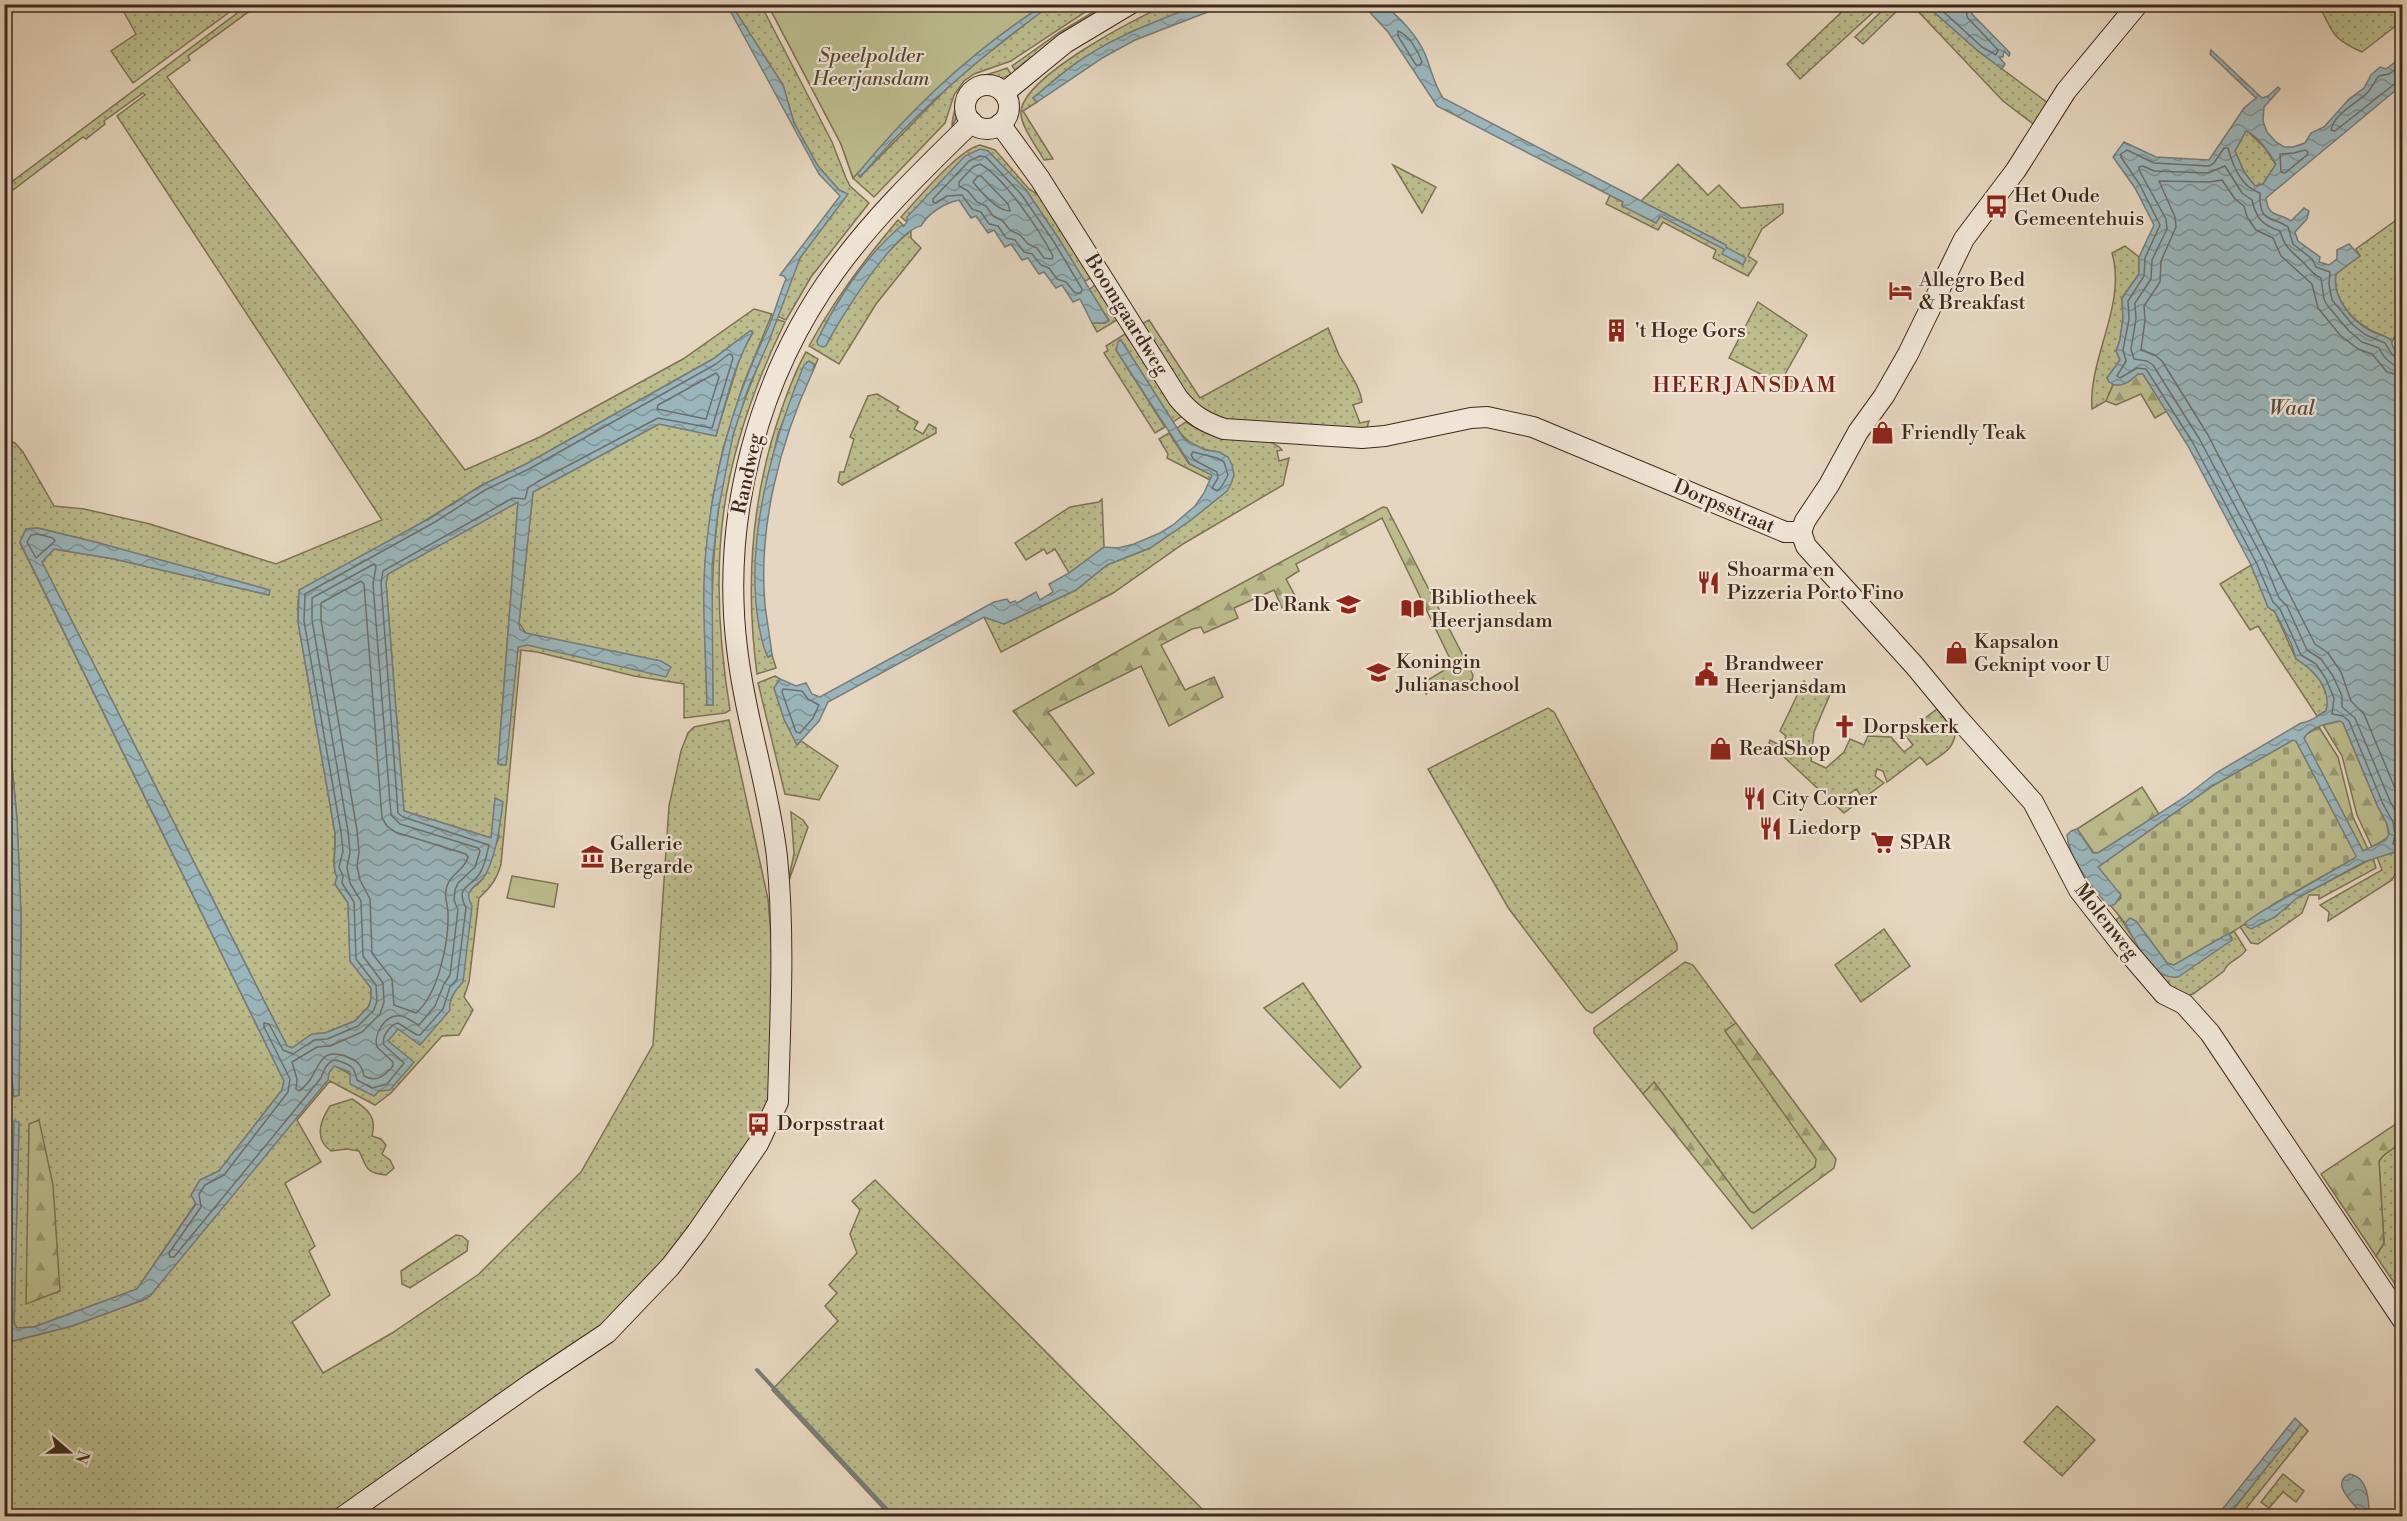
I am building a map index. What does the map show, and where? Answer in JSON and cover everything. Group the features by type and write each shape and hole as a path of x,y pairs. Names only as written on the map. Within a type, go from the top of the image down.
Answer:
{"main road":[{"path":"1004,93 1065,43 1130,4"},
{"name":"Dorpsstraat","path":"1298,434 1362,438 1385,436 1471,418 1487,417 1533,428 1785,532 1801,532 1805,521 1858,432 1884,396 1908,354 1964,239 2016,170 2059,102 2138,4"},
{"path":"991,85 1004,93 1009,109 1000,124 986,128 972,122 967,114 966,104 973,91 981,86 991,85"},
{"name":"Randweg","path":"344,1516 607,1333 670,1267 747,1162 767,1128 778,1102 779,895 775,846 736,646 735,551 741,498 753,442 769,395 794,339 835,272 884,211 972,122"},
{"name":"Boomgaardweg","path":"1000,124 1040,179 1178,398 1190,413 1204,422 1224,429 1298,434"},
{"name":"Molenweg","path":"1801,532 1806,546 1914,665 2033,802 2079,890 2122,945 2164,994 2184,1005 2210,1033 2403,1319"}],"green space":[{"name":"Speelpolder Heerjansdam","path":"1051,4 1096,5 1011,61 974,74 964,81 954,95 945,123 874,197 853,178 841,144 768,5 1041,5 987,45 941,85 878,150 858,173 860,177 959,76"},
{"path":"120,5 239,5 133,83 111,51 136,34"},
{"path":"248,5 258,5 188,56 190,60 167,77 465,470 540,437 683,359 754,309 772,314 743,385 723,449 713,496 706,551 704,593 707,705 713,705 713,569 719,502 725,468 737,420 776,319 785,322 745,419 732,465 724,511 719,558 719,606 730,710 725,713 684,718 684,684 634,676 521,650 501,864 493,882 479,898 469,982 464,997 473,1010 459,1035 442,1036 391,1093 375,1105 330,1081 297,1120 321,1162 285,1183 315,1246 309,1251 330,1295 292,1322 323,1373 392,1333 479,1274 581,1172 653,1045 669,806 681,751 688,733 694,727 729,720 768,899 775,984 771,1090 764,1115 755,1138 680,1244 589,1339 332,1516 5,1516 4,1347 7,1347 12,1165 5,1162 8,1136 5,1131 4,1101 12,1095 19,1095 21,916 17,819 10,746 4,746 5,440 15,443 23,452 54,506 84,509 150,524 276,564 382,520 117,116 145,95 143,93 104,121 105,124 86,139 83,137 5,196 5,187","holes":["752,331 742,351 716,435 659,424 533,492 519,623 526,633 527,645 518,647 505,765 498,764 518,502 388,573 386,583 404,811 491,838 495,799 499,837 481,881 468,892 456,989 449,1004 449,1010 398,1028 388,1041 413,1062 379,1091 334,1065 150,1296 72,1326 10,1342 19,1122 14,1324 17,1328 34,1327 137,1289 196,1203 191,1195 200,1180 219,1171 282,1090 284,1081 20,543 26,529 38,528 99,543 269,595 114,559 54,549 42,562 287,1046 292,1048 312,1034 325,1033 355,1021 369,1006 371,999 371,988 350,961 348,903 335,884 337,877 334,862 335,833 298,622 298,600 482,485 526,464 713,359"]},
{"path":"731,5 761,5 832,142 850,186 869,203 811,277 786,320 777,316 800,258 847,194 839,190 818,166 794,123 783,85"},
{"name":"Speelpolder Heerjansdam","path":"768,5 1041,5 954,73 853,178 841,144"},
{"path":"1105,5 1116,5 1015,70 1012,66 1060,32"},
{"path":"1167,5 1200,5 1133,31 1107,44 1071,67 1033,98 1037,102 1023,111 1053,159 1044,160 1021,116 1027,97 1041,82 1084,50 1131,22"},
{"path":"1849,5 1881,5 1800,79 1787,64"},
{"path":"1888,5 1903,5 1863,44 1855,37"},
{"path":"1912,5 1926,5 1978,51 2048,103 2036,126 2003,101"},
{"path":"2319,5 2402,5 2402,21 2362,52 2334,34"},
{"path":"1007,68 1011,74 980,81 965,91 952,126 955,110 965,87 976,78"},
{"path":"2246,130 2265,148 2276,165 2263,184 2255,186 2244,172 2235,151"},
{"path":"980,145 995,150 1029,189 1045,199 1092,277 1084,282 1026,190 988,151 907,222 901,217 950,165"},
{"path":"1678,164 1708,195 1719,185 1741,208 1783,204 1783,213 1762,229 1748,256 1757,262 1748,276 1713,258 1716,250 1663,222 1658,230 1606,204 1610,195 1623,202 1622,205 1656,223 1660,215 1724,249 1726,245 1641,201"},
{"path":"1393,165 1436,187 1422,213"},
{"path":"2402,216 2402,322 2392,342 2354,318 2343,305 2336,290 2335,281 2336,273 2360,256 2356,249"},
{"path":"898,220 904,226 865,263 834,309 817,341 826,345 863,284 886,254 911,231 911,238 921,248 876,304 839,364 809,346 850,281"},
{"path":"2125,246 2139,257 2139,274 2122,298 2123,318 2116,351 2120,360 2107,378 2113,385 2106,401 2092,409 2092,390 2115,292 2112,253"},
{"path":"1095,285 1119,315 1117,320 1097,332 1092,323 1105,323 1109,320 1089,290"},
{"path":"1758,302 1807,335 1784,376 1796,384 1790,393 1774,381 1729,358"},
{"path":"1149,320 1200,398 1328,328 1339,355 1359,390 1362,402 1353,405 1360,423 1369,421 1366,431 1226,420 1208,415 1191,403 1140,325"},
{"path":"1125,334 1129,340 1133,338 1185,414 1173,422 1121,340 1116,350 1165,427 1155,433 1104,353 1108,350 1106,346"},
{"path":"806,352 818,359 813,371 814,364 807,362 778,434 761,511 756,589 769,657 772,655 776,668 757,674 751,607 751,574 757,508 771,443 781,411 798,366"},
{"path":"2138,374 2143,374 2167,411 2155,418 2141,394 2116,405 2106,401 2113,385 2128,382"},
{"path":"877,394 899,407 897,410 918,422 914,429 923,434 929,424 936,428 936,433 842,485 838,482 840,472 844,472 854,439 850,437 868,396"},
{"path":"1186,422 1217,437 1262,440 1276,445 1282,450 1277,451 1279,461 1289,458 1283,485 1183,544 1113,593 1001,652 984,617 1004,624 1076,590 1107,565 1150,548 1191,520 1226,491 1219,452 1200,448 1185,438 1177,428"},
{"path":"1169,433 1189,464 1213,475 1210,480 1167,458 1168,454 1159,439"},
{"path":"1102,499 1104,547 1069,573 1055,549 1047,554 1044,549 1026,560 1015,543 1070,507 1099,502"},
{"path":"1383,507 1387,508 1473,675 1472,680 1437,686 1426,694 1421,684 1453,665 1382,518 1296,564 1299,571 1286,579 1299,603 1283,610 1274,590 1234,608 1238,618 1204,633 1201,627 1192,629 1161,645 1185,690 1214,677 1223,697 1169,726 1141,666 1048,712 1094,773 1076,786 1013,711 1155,630"},
{"path":"2251,565 2268,607 2275,612 2296,659 2312,668 2329,700 2326,711 2317,716 2258,626 2250,630 2220,584"},
{"path":"775,676 780,679 774,688 784,719 797,745 801,741 838,766 819,800 785,794 758,683"},
{"path":"1804,681 1814,692 1821,687 1831,692 1814,732 1811,761 1826,768 1844,752 1850,739 1864,745 1868,736 1891,737 1904,752 1913,745 1904,734 1937,709 1955,732 1955,738 1946,752 1927,765 1920,757 1887,782 1883,771 1877,769 1875,776 1884,783 1861,800 1862,797 1856,789 1848,795 1854,803 1858,802 1844,813 1769,743 1770,740 1781,746 1786,736 1780,731"},
{"path":"1548,708 1554,712 1677,944 1677,950 1592,1013 1586,1010 1509,909 1428,769"},
{"path":"2340,721 2343,723 2387,824 2389,837 2372,847 2357,815 2342,756 2323,725"},
{"path":"2319,727 2338,757 2353,817 2368,849 2363,851 2304,740 2305,735"},
{"path":"2293,740 2296,741 2356,855 2355,858 2277,902 2234,931 2174,965 2167,963 2136,921 2125,923 2111,906 2121,898 2098,867 2214,785"},
{"path":"2142,787 2159,814 2098,853 2094,853 2077,829"},
{"path":"791,812 803,820 808,827 787,886 794,854"},
{"path":"2395,852 2401,863 2392,880 2328,921 2329,912 2320,905 2382,870 2377,857"},
{"path":"2373,858 2376,868 2319,899 2319,895 2309,895 2302,913 2258,944 2251,943 2240,927 2246,922 2245,925 2286,909 2297,898"},
{"path":"10,861 12,1095 5,1101 4,899"},
{"path":"512,876 558,884 554,907 507,898"},
{"path":"2120,917 2143,954 2160,973 2232,938 2229,934 2234,931 2246,950 2224,971 2193,994 2183,997 2158,980 2116,927 2117,919"},
{"path":"1884,929 1910,966 1861,1002 1835,965"},
{"path":"1685,962 1693,965 1736,1023 1725,1031 1817,1159 1815,1167 1754,1213 1750,1211 1655,1083 1643,1094 1594,1033 1594,1028"},
{"path":"1303,983 1361,1067 1340,1088 1264,1008"},
{"path":"1736,1023 1836,1159 1834,1168 1752,1229 1643,1094 1654,1082 1750,1211 1754,1213 1815,1167 1816,1159 1725,1031"},
{"path":"352,1099 370,1114 373,1124 372,1136 381,1139 386,1145 382,1154 390,1160 394,1168 386,1175 370,1171 359,1151 347,1149 331,1151 322,1141 321,1124 330,1106"},
{"path":"39,1120 53,1185 60,1291 26,1304 29,1124"},
{"path":"2402,1120 2402,1142 2379,1161 2384,1243 2376,1256 2321,1174"},
{"path":"2402,1142 2401,1293 2376,1256 2384,1243 2379,1161"},
{"path":"875,1180 1209,1516 1056,1516 1053,1513 1049,1516 890,1516 772,1390 838,1321 825,1306 837,1293 829,1285 857,1253 850,1234 860,1210 852,1201"},
{"path":"456,1235 468,1241 467,1251 410,1288 402,1284 401,1271"},
{"path":"2057,1406 2095,1440 2062,1476 2024,1442"},
{"path":"2301,1424 2308,1431 2240,1516 2228,1516"},
{"path":"2283,1474 2304,1491 2296,1502 2283,1492 2269,1508 2261,1502"}],"water":[{"path":"731,4 783,85 794,123 818,166 839,190 848,194 800,258 769,341 749,386 733,435 718,511 712,566 713,705 707,705 704,608 706,550 714,494 726,440 743,386 786,279 780,275 840,196 819,174 727,5"},
{"path":"1200,4 1226,5 1135,40 1104,57 1037,102 1033,98 1071,66 1112,41"},
{"path":"1041,5 1051,5 951,84 859,176 858,173 878,150 941,85 987,45"},
{"path":"1363,5 1382,5 1407,26 1422,47 1443,98 1726,245 1746,258 1743,265 1722,254 1724,249 1660,216 1656,223 1622,206 1623,202 1437,106 1388,32"},
{"path":"1926,5 1972,5 1972,14 2010,53 2009,56 2004,51 2003,57 1999,57 2005,64 2002,69 1978,51"},
{"name":"Waal","path":"2211,50 2262,98 2278,87 2280,89 2264,107 2263,121 2267,132 2284,147 2305,143 2311,133 2324,127 2349,99 2364,88 2371,75 2380,67 2386,69 2402,57 2402,85 2266,198 2269,209 2274,214 2291,221 2304,208 2309,211 2307,219 2295,232 2298,241 2320,257 2319,262 2329,265 2337,259 2337,250 2349,244 2360,256 2336,274 2335,282 2339,298 2355,320 2369,330 2391,340 2393,347 2402,356 2402,883 2401,863 2395,852 2364,862 2297,898 2275,917 2251,929 2245,925 2246,922 2356,856 2296,741 2293,740 2214,785 2098,867 2121,895 2111,906 2107,905 2082,872 2072,854 2067,835 2077,829 2093,853 2098,853 2185,797 2216,773 2301,723 2326,711 2324,688 2315,674 2296,659 2291,643 2275,612 2268,607 2251,565 2188,446 2143,374 2138,374 2121,385 2109,382 2107,378 2120,360 2116,351 2123,318 2122,298 2139,274 2139,257 2154,225 2135,188 2113,157 2124,142 2156,157 2209,160 2244,108 2256,98 2210,54","holes":["2246,131 2259,140 2276,164 2263,184 2255,186 2244,172 2235,151","2340,721 2343,723 2387,824 2389,834 2386,840 2363,851 2304,738 2315,728"]},
{"path":"980,149 988,151 1026,190 1109,321 1092,323 1080,299 1073,302 1062,285 1056,288 1044,272 1039,274 1028,258 1022,260 1011,244 1005,247 994,230 988,233 976,216 971,218 959,200 937,209 921,226 910,231 897,243 854,298 826,346 818,345 817,341 834,310 864,265 888,238 904,226 907,217 965,156"},
{"path":"750,331 752,334 735,371 716,436 659,424 533,492 520,629 526,633 661,661 671,667 666,677 527,645 518,647 506,765 498,764 518,502 388,574 386,583 404,811 491,838 495,798 503,802 498,837 490,864 484,877 469,894 472,906 463,982 453,995 450,1010 420,1045 398,1029 388,1041 414,1062 390,1090 379,1091 374,1096 350,1084 350,1072 334,1066 329,1073 328,1080 150,1296 72,1326 9,1342 14,1121 19,1122 14,1324 17,1328 34,1327 137,1289 196,1204 191,1195 200,1180 219,1171 282,1090 284,1081 20,542 26,529 38,528 99,543 270,590 269,595 114,559 54,549 42,562 287,1046 292,1048 312,1034 325,1033 355,1021 369,1006 371,999 371,988 350,961 348,903 335,884 337,877 334,867 335,833 298,622 299,590 432,517 482,485 526,464 713,359"},
{"path":"1121,340 1184,439 1205,450 1219,452 1228,457 1234,475 1227,491 1191,520 1150,548 1107,565 1076,590 1004,624 984,617 828,702 819,721 797,745 784,719 774,688 780,679 796,686 806,683 812,694 820,697 994,602 1007,599 1010,603 1015,601 1017,603 1036,592 1040,600 1053,592 1049,584 1069,573 1104,547 1118,548 1134,544 1160,533 1195,506 1212,475 1190,464 1116,350"},
{"path":"809,361 814,364 813,371 781,455 768,515 764,575 765,605 772,655 768,657 763,646 755,594 758,527 781,427 804,365"},
{"path":"10,745 17,819 21,916 19,1095 14,1097 10,1062 12,890 4,782 5,746"},
{"path":"2130,918 2136,921 2167,963 2174,965 2224,936 2229,934 2232,940 2178,977 2169,977 2160,973 2146,959 2125,923"},
{"path":"2295,1418 2301,1424 2228,1516 2217,1516"},
{"path":"2350,1474 2356,1476 2364,1485 2370,1516 2364,1516 2350,1501 2343,1489 2344,1478"}],"waterway":[{"path":"757,1370 893,1516"},
{"path":"733,1512 737,1516"}],"place":[{"name":"Het Oude Gemeentehuis","path":"1996,207"},
{"name":"Allegro Bed & Breakfast","path":"1901,291"},
{"name":"'t Hoge Gors","path":"1617,331"},
{"name":"Friendly Teak","path":"1883,433"},
{"name":"Shoarma en Pizzeria Porto Fino","path":"1709,582"},
{"name":"De Rank","path":"1348,605"},
{"name":"Bibliotheek Heerjansdam","path":"1413,609"},
{"name":"Kapsalon Geknipt voor U","path":"1956,653"},
{"name":"Koningin Julianaschool","path":"1378,673"},
{"name":"Brandweer Heerjansdam","path":"1707,675"},
{"name":"Dorpskerk","path":"1845,727"},
{"name":"ReadShop","path":"1721,749"},
{"name":"City Corner","path":"1754,799"},
{"name":"Liedorp","path":"1770,828"},
{"name":"SPAR","path":"1882,843"},
{"name":"Gallerie Bergarde","path":"592,856"},
{"name":"Dorpsstraat","path":"759,1124"}],"district":[{"name":"HEERJANSDAM","path":"1745,385"}]}
